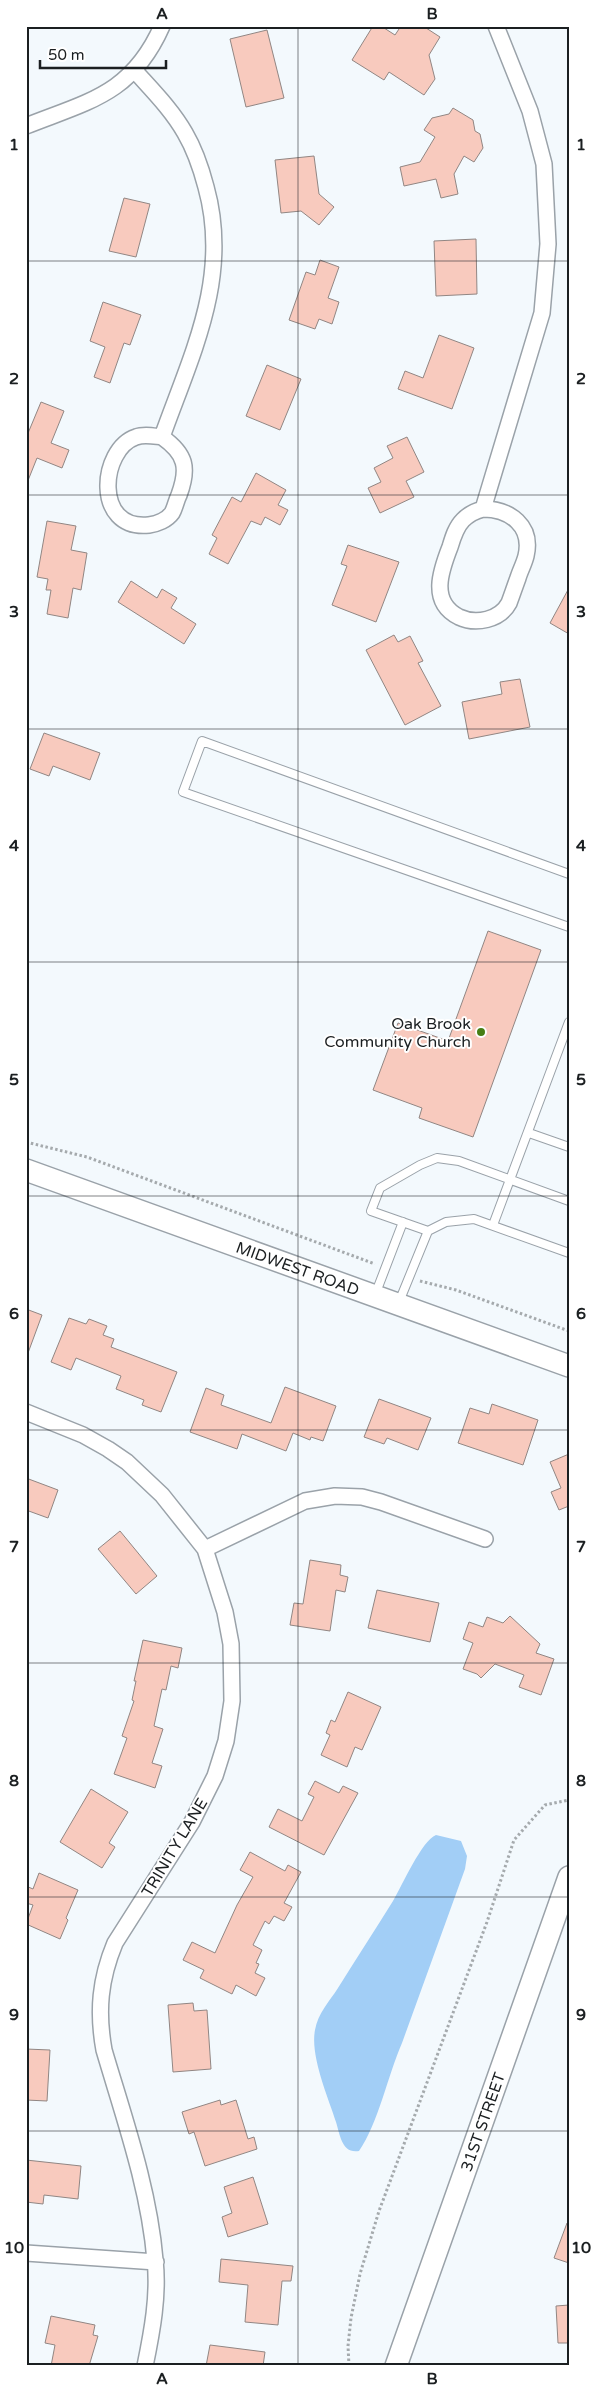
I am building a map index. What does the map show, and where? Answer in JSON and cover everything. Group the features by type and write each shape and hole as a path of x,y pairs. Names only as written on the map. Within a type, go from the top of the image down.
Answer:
{"main road":[{"name":"MIDWEST ROAD","path":"26,1170 569,1366"},
{"name":"31ST STREET","path":"396,2366 569,1877"}],"street":[{"path":"26,126 83,106 113,90 135,71 156,40 162,26"},
{"path":"483,509 497,509 517,520 523,528 527,540 526,556 508,604 493,618 482,621 470,621 459,617 444,604 438,582 457,528 467,516 483,509 542,313 548,244 544,164 530,111 496,26"},
{"path":"135,71 167,107 186,134 200,164 210,202 214,237 215,265 210,300 162,437"},
{"path":"144,435 162,437 174,446 183,460 185,473 183,485 172,514 164,520 154,525 141,526 130,524 114,512 107,494 108,480 116,457 126,442 135,437 144,435"},
{"name":"TRINITY LANE","path":"26,1412 83,1435 127,1462 162,1494 205,1549 225,1612 231,1644 232,1701 226,1741 215,1776 202,1804 114,1943 102,1977 100,2028 104,2050 144,2193 156,2262 154,2315 145,2366"},
{"path":"205,1549 305,1501 334,1496 362,1497 381,1502 484,1539"},
{"path":"26,2253 156,2262"}],"lane":[{"path":"569,874 202,741 184,792 569,927"},
{"path":"493,1225 569,1022"},
{"path":"529,1133 569,1148"},
{"path":"428,1231 371,1211 380,1188 420,1164 437,1158 459,1161 569,1201"},
{"path":"398,1304 428,1231 446,1222 464,1218 474,1219 569,1253"},
{"path":"375,1296 403,1222"}],"path":[{"path":"26,1142 87,1157 386,1268"},
{"path":"409,1277 456,1290 569,1332"},
{"path":"349,2366 348,2346 352,2309 360,2274 379,2211 486,1922 514,1840 545,1805 569,1800"}],"water":[{"path":"436,1835 461,1841 467,1856 465,1869 372,2127 359,2151 349,2150 345,2147 341,2138 317,2064 314,2040 316,2024 324,2008 393,1901 419,1854 425,1845"}],"building":[{"path":"373,26 381,26 395,35 401,26 423,26 440,37 429,55 435,79 424,95 389,72 384,80 352,60"},
{"path":"267,30 284,98 246,107 230,39"},
{"path":"453,108 473,120 475,131 480,134 483,148 474,162 464,156 454,174 458,194 441,198 436,179 404,186 400,167 420,162 435,137 424,130 432,118 449,114"},
{"path":"314,156 319,194 334,207 319,225 301,211 281,213 275,160"},
{"path":"124,198 150,204 136,257 109,251"},
{"path":"476,239 477,294 436,296 434,241"},
{"path":"320,260 339,267 328,298 339,302 332,324 319,319 315,329 289,320 306,272 315,275"},
{"path":"103,302 141,315 130,345 124,343 110,383 94,377 105,347 90,341"},
{"path":"439,335 474,348 452,409 398,389 405,371 423,378"},
{"path":"267,365 301,379 280,430 246,416"},
{"path":"41,402 64,411 51,443 69,450 62,468 37,458 27,483 26,438"},
{"path":"407,437 424,472 406,481 414,497 380,513 368,488 381,482 374,468 393,458 387,446"},
{"path":"256,473 286,490 278,505 288,510 280,525 265,517 261,525 251,521 228,564 209,554 217,538 212,535 232,497 241,502"},
{"path":"47,521 76,526 71,550 87,553 81,590 73,588 68,618 47,614 51,590 46,590 48,579 37,577"},
{"path":"348,545 399,562 376,622 332,605 347,566 341,564"},
{"path":"131,581 157,598 162,589 177,598 171,608 196,624 184,644 118,602"},
{"path":"569,588 569,634 550,623"},
{"path":"394,635 398,642 410,636 423,661 418,663 441,706 405,725 366,650"},
{"path":"520,679 530,727 469,739 462,702 502,694 500,682"},
{"path":"44,733 100,753 90,780 53,766 49,776 30,769"},
{"name":"Oak Brook Community Church","path":"488,931 541,950 473,1137 419,1118 422,1108 373,1090 398,1023 448,1041"},
{"path":"26,1309 42,1315 28,1353 26,1352"},
{"path":"69,1318 86,1324 89,1319 107,1326 103,1335 114,1339 111,1347 177,1372 161,1412 142,1405 144,1400 116,1389 121,1376 76,1358 71,1370 51,1362"},
{"path":"285,1387 336,1406 323,1441 311,1437 310,1440 293,1433 286,1451 242,1434 237,1449 190,1432 206,1388 224,1395 221,1405 271,1423"},
{"path":"379,1399 431,1418 418,1450 387,1438 384,1444 364,1437"},
{"path":"492,1404 538,1420 523,1465 458,1443 470,1408 489,1414"},
{"path":"569,1454 569,1506 559,1510 551,1492 561,1488 550,1462"},
{"path":"26,1478 58,1490 48,1518 26,1510"},
{"path":"120,1531 157,1576 136,1594 98,1549"},
{"path":"310,1560 341,1565 340,1575 348,1577 345,1592 336,1590 330,1631 290,1625 294,1603 303,1604"},
{"path":"377,1590 439,1603 430,1642 368,1628"},
{"path":"510,1616 540,1644 536,1653 554,1659 541,1695 519,1687 524,1675 495,1664 481,1678 477,1674 463,1669 473,1643 463,1639 469,1622 483,1627 487,1617 503,1623"},
{"path":"143,1640 182,1648 178,1668 171,1666 166,1690 162,1689 154,1726 163,1729 152,1763 162,1766 155,1788 114,1774 127,1738 122,1736 134,1701 132,1700 136,1681 134,1681"},
{"path":"348,1692 381,1707 362,1750 355,1747 347,1767 321,1755 330,1735 326,1733 331,1720 335,1722"},
{"path":"315,1781 339,1793 343,1786 358,1793 324,1855 269,1827 278,1809 302,1821 314,1797 308,1794"},
{"path":"91,1789 128,1812 109,1843 115,1847 102,1868 60,1842"},
{"path":"250,1852 285,1871 288,1865 301,1872 284,1903 292,1907 284,1921 274,1916 269,1924 265,1921 253,1945 262,1950 256,1963 259,1964 255,1973 265,1978 256,1996 236,1985 232,1994 200,1978 204,1970 183,1960 192,1942 215,1953 237,1905 253,1877 240,1870"},
{"path":"39,1873 78,1890 66,1918 68,1920 60,1939 26,1924 33,1905 26,1903 26,1886 33,1889"},
{"path":"193,2003 194,2011 207,2010 211,2069 173,2072 168,2005"},
{"path":"26,2049 50,2050 47,2101 26,2100"},
{"path":"220,2100 221,2105 236,2100 248,2139 254,2137 257,2149 205,2166 194,2132 189,2134 182,2112"},
{"path":"26,2160 81,2166 78,2199 44,2195 43,2204 26,2202"},
{"path":"253,2177 268,2224 228,2237 222,2217 232,2213 224,2187"},
{"path":"567,2223 569,2223 569,2263 554,2258"},
{"path":"221,2259 293,2266 291,2281 282,2281 278,2325 245,2322 248,2285 219,2282"},
{"path":"569,2305 569,2343 558,2343 556,2306"},
{"path":"51,2316 95,2325 93,2335 98,2336 89,2366 51,2366 55,2345 45,2343"},
{"path":"210,2345 265,2352 263,2366 206,2366"}],"place":[{"name":"Oak Brook Community Church","path":"481,1032"}]}
